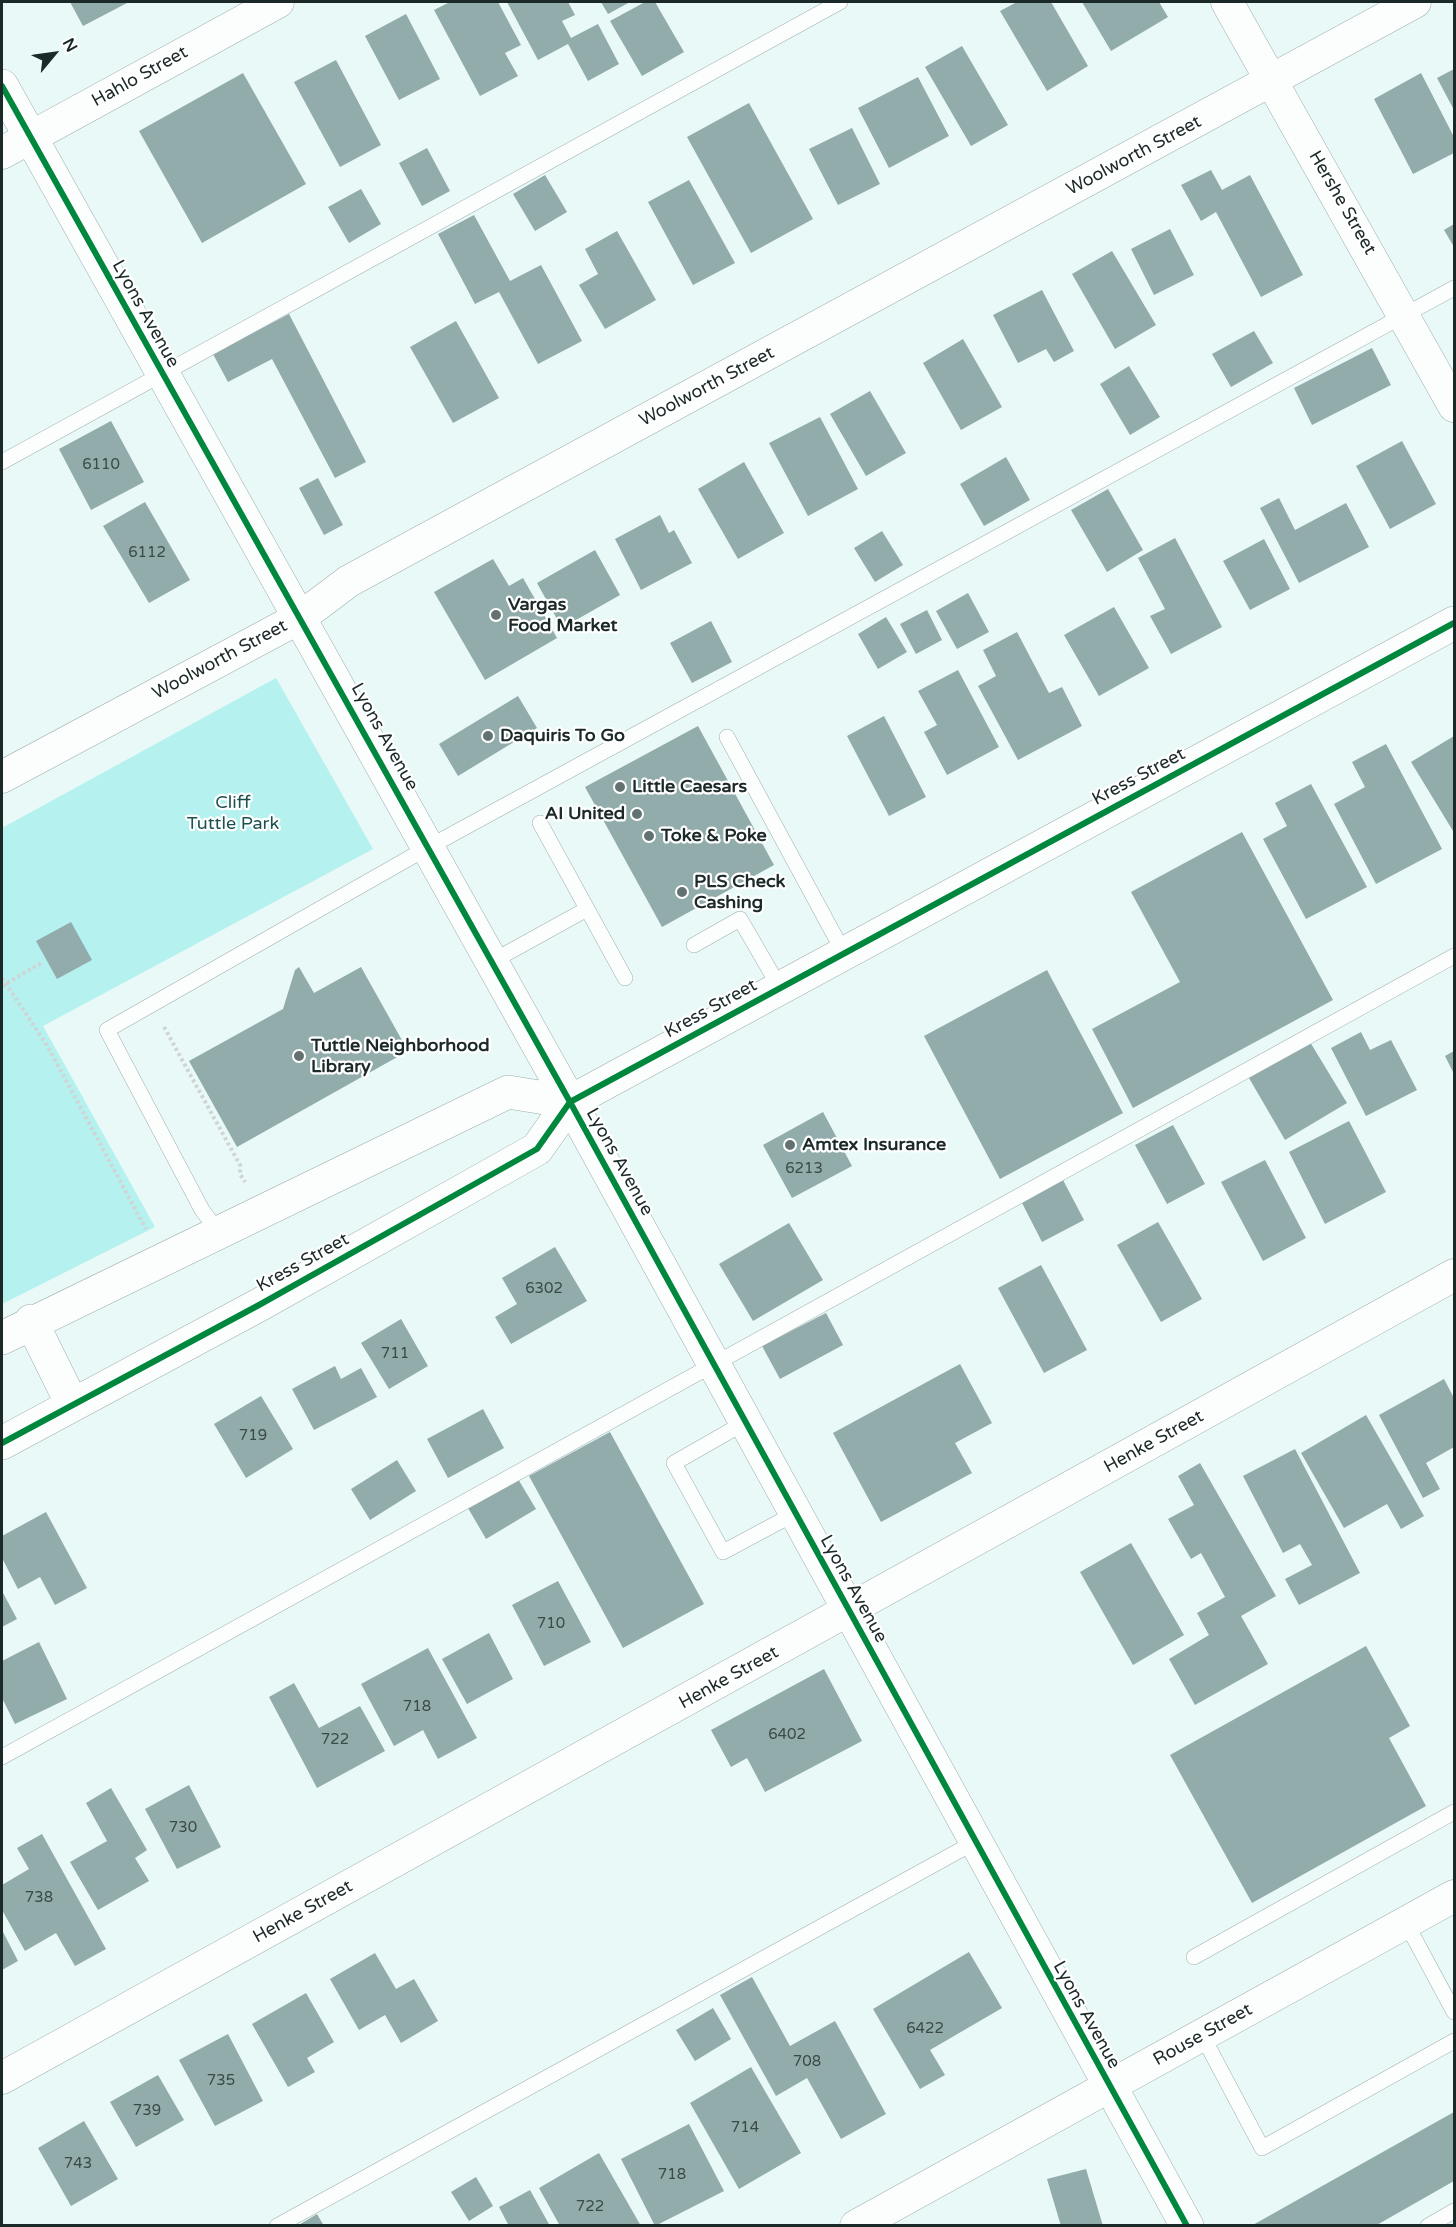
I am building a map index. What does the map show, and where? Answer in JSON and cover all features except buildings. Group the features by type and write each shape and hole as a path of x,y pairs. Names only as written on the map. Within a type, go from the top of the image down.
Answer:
{"street":[{"name":"Hahlo Street","path":"2,153 278,2"},
{"name":"Hershe Street","path":"1227,2 1406,315 1455,406"},
{"name":"Woolworth Street","path":"2,777 301,617 349,581 1415,2"},
{"name":"Lyons Avenue","path":"2,86 162,375 301,617 427,848 570,1102 712,1365 1186,2226"},
{"name":"Kress Street","path":"2,1443 259,1305 537,1149 570,1102 1455,623"},
{"path":"2,1338 31,1321 507,1092 570,1102"},
{"name":"Henke Street","path":"2,2078 1455,1275"},
{"path":"31,1321 72,1404"},
{"name":"Rouse Street","path":"856,2226 1455,1896"}],"lane":[{"path":"2,462 840,2"},
{"path":"218,1231 202,1210 107,1030 427,848 1455,288"},
{"path":"727,737 844,953"},
{"path":"540,823 625,978"},
{"path":"491,962 587,909"},
{"path":"694,945 740,919 780,988"},
{"path":"2,1756 1455,956"},
{"path":"744,1423 674,1463 723,1552 794,1514"},
{"path":"1194,1957 1455,1812"},
{"path":"277,2226 975,1842"},
{"path":"1406,1923 1455,2012"},
{"path":"1202,2035 1262,2148 1455,2041"},
{"path":"1428,2226 1455,2211"}],"path":[{"path":"3,985 43,962"},
{"path":"2,978 3,985 48,1047 149,1236"},
{"path":"152,1005 249,1188"}],"green space":[{"name":"Cliff Tuttle Park","path":"276,678 373,849 43,1026 155,1227 2,1304 2,828"}],"cycle path":[{"path":"2,86 570,1102 1187,2226"},
{"path":"2,1443 259,1305 537,1149 570,1102 1454,623"}],"place":[{"name":"Vargas Food Market","path":"496,615"},
{"name":"Daquiris To Go","path":"488,736"},
{"name":"Little Caesars","path":"620,787"},
{"name":"AI United","path":"637,814"},
{"name":"Toke & Poke","path":"649,836"},
{"name":"PLS Check Cashing","path":"682,892"},
{"name":"Tuttle Neighborhood Library","path":"299,1056"},
{"name":"Amtex Insurance","path":"790,1145"}]}
